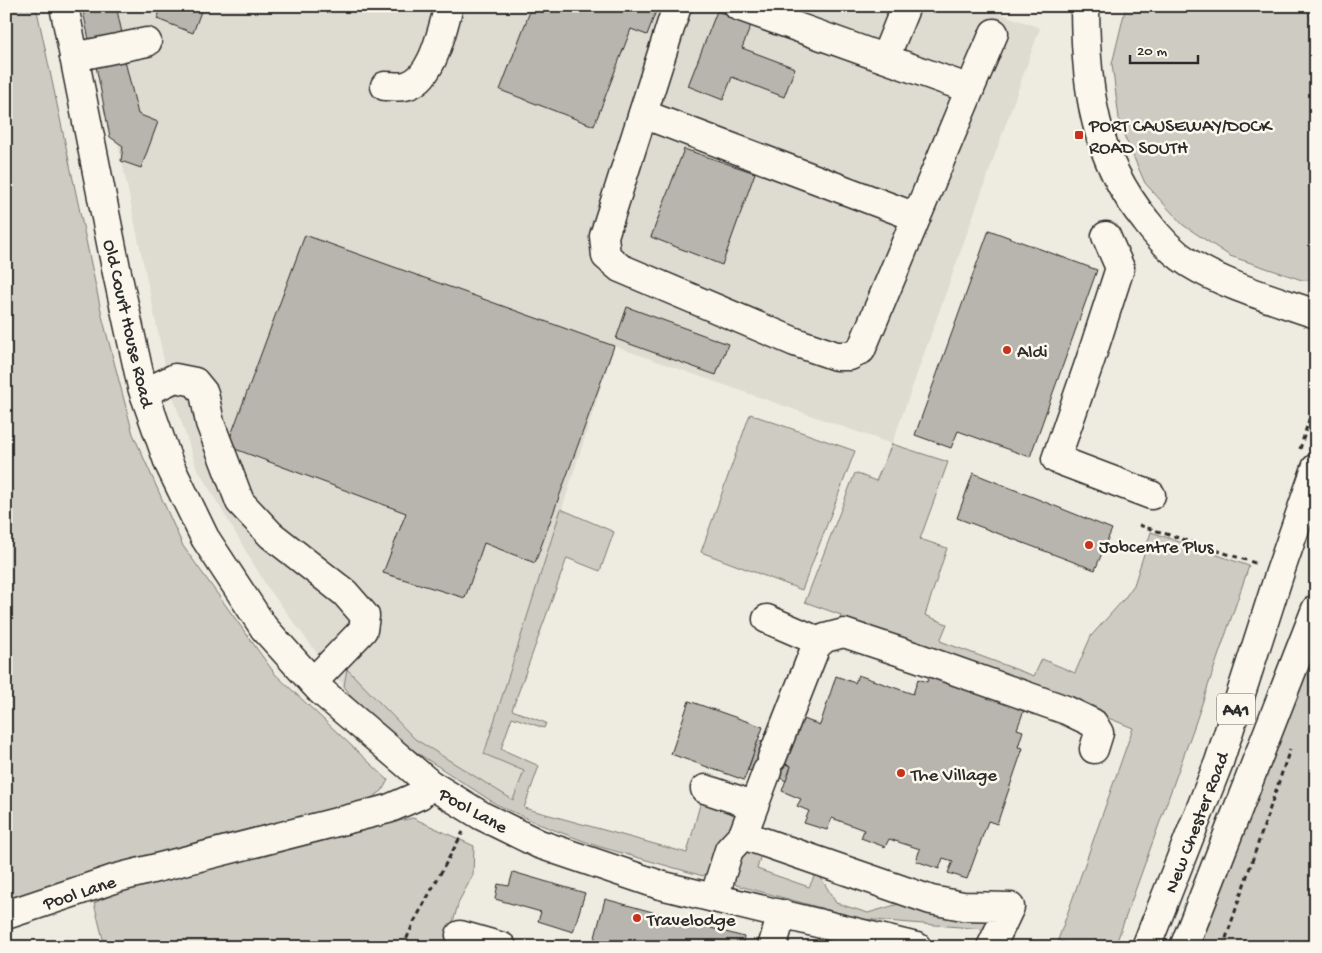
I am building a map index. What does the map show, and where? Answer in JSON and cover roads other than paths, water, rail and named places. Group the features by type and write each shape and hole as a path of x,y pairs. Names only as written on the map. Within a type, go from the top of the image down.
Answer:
{"main road":[{"name":"Old Court House Road","path":"64,6 117,274 144,393 169,464 205,538 264,628 313,682 336,704 430,784"},
{"path":"385,86 406,86 424,75 431,61 449,6"},
{"path":"677,6 604,236 606,256 620,268 795,342 836,356 850,356 861,350 994,33"},
{"path":"738,6 970,88"},
{"path":"885,58 906,6"},
{"path":"1082,8 1096,121 1104,149 1116,177 1142,217 1161,240 1189,262 1229,284 1316,314"},
{"path":"74,57 147,42"},
{"path":"643,114 916,217"},
{"path":"1106,236 1120,268 1056,459 1151,495"},
{"path":"144,393 175,378 195,382 204,393 210,423 240,502 271,535 345,594 365,616 364,630 313,682"},
{"name":"New Chester Road","path":"1146,947 1219,762 1277,581 1316,468"},
{"name":"New Chester Road","path":"1184,947 1316,609"},
{"path":"767,619 811,638 816,646"},
{"path":"714,898 729,850 742,835 816,646 825,638 844,634 919,658 1066,710 1093,723 1099,733 1094,749"},
{"name":"Pool Lane","path":"6,915 117,878 388,809 420,794 430,784 474,811 539,844 660,885 917,947"},
{"path":"705,789 753,805"},
{"path":"742,835 931,900 963,906 1010,907 991,947"},
{"path":"772,947 782,914"},
{"path":"460,936 502,947"}],"place":[{"name":"PORT CAUSEWAY/DOCK ROAD SOUTH","path":"1079,135"},
{"name":"Aldi","path":"1007,350"},
{"name":"Jobcentre Plus","path":"1089,545"},
{"name":"The Village","path":"901,773"},
{"name":"Travelodge","path":"637,918"}]}
